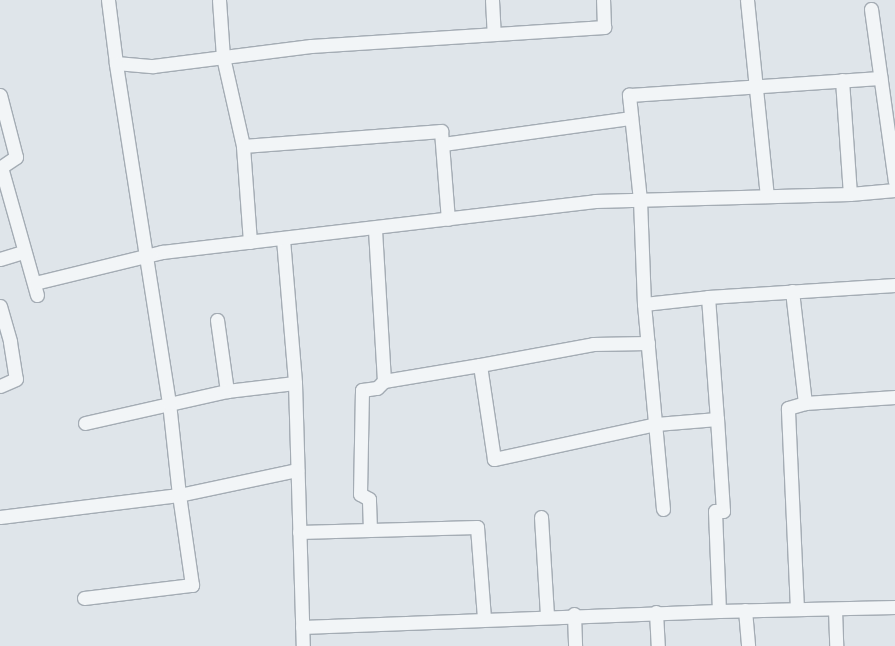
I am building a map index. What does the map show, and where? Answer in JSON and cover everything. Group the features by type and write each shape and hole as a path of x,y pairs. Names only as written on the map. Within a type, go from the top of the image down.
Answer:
{"street":[{"path":"84,598 192,585 179,495 169,403 116,63 108,0"},
{"path":"219,0 222,57 243,146 250,242"},
{"path":"492,0 494,34"},
{"path":"116,63 153,66 311,46 604,26 603,0"},
{"path":"747,0 767,196"},
{"path":"871,9 895,180"},
{"path":"663,508 644,304 640,200 629,95 755,84 880,78"},
{"path":"842,80 850,194"},
{"path":"0,96 16,157 0,167 36,289 146,257 250,242 595,201 850,194 895,190"},
{"path":"443,144 631,118"},
{"path":"243,146 441,131 448,219"},
{"path":"375,228 384,381"},
{"path":"284,239 295,383 303,646"},
{"path":"0,259 24,252"},
{"path":"644,304 708,297 895,285"},
{"path":"792,291 805,403"},
{"path":"708,297 723,511 715,512 719,611"},
{"path":"0,306 10,342 16,379 0,386"},
{"path":"217,320 227,391"},
{"path":"370,530 369,499 360,494 362,390 377,388 384,381 593,344 648,343"},
{"path":"480,365 494,459 656,424 717,419"},
{"path":"85,423 227,391 295,383"},
{"path":"797,608 788,408 805,403 895,397"},
{"path":"0,517 179,495 297,470"},
{"path":"541,517 547,616"},
{"path":"299,532 477,527 484,618"},
{"path":"302,627 574,614 895,607"},
{"path":"835,608 836,646"},
{"path":"745,610 748,646"},
{"path":"656,612 658,646"},
{"path":"574,614 575,646"}]}
